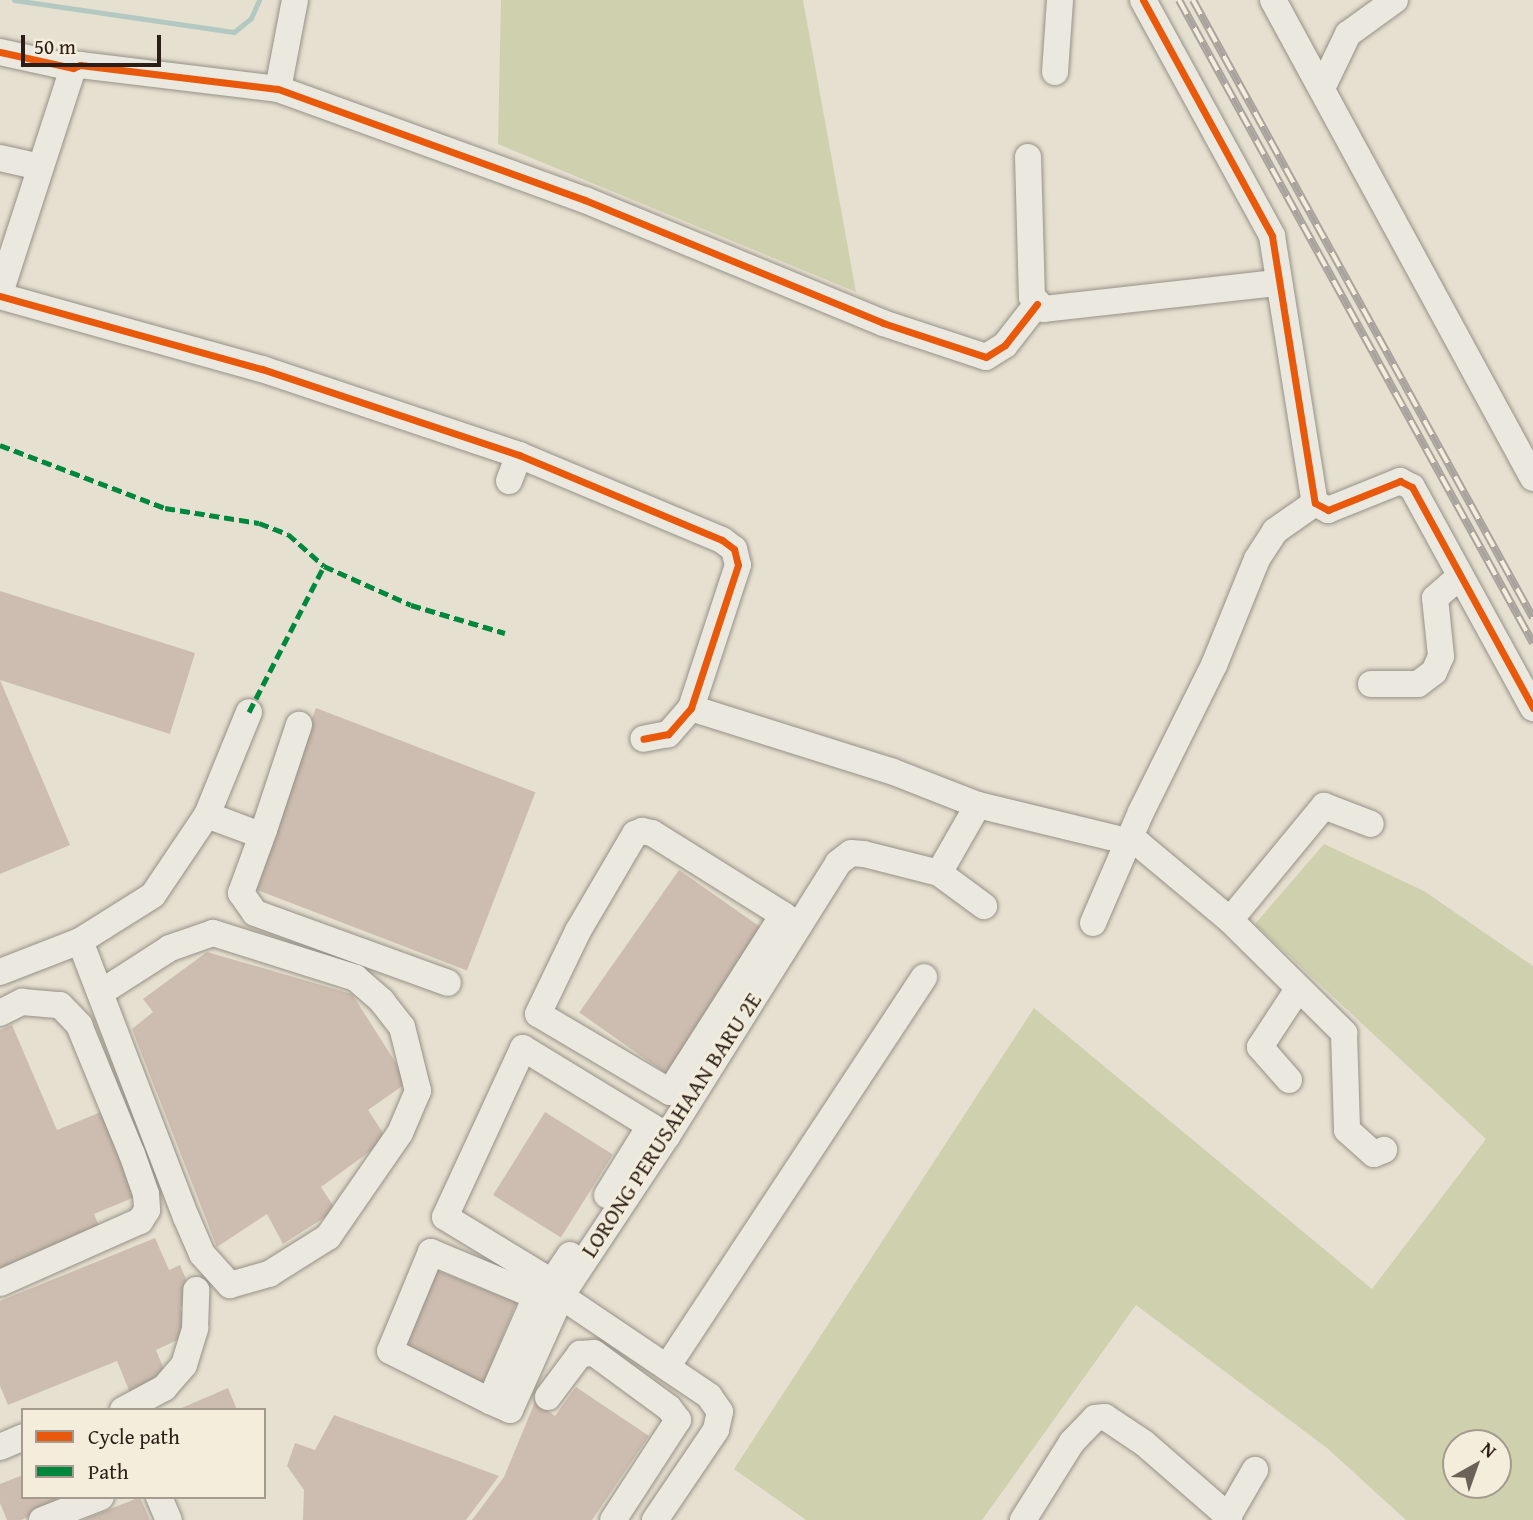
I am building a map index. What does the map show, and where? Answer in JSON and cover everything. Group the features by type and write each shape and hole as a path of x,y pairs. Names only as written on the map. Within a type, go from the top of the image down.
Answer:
{"street":[{"path":"278,89 295,0"},
{"path":"1055,72 1060,0"},
{"path":"1143,0 1272,236 1277,283 1315,503"},
{"path":"1273,0 1323,86 1533,478"},
{"path":"1323,86 1348,34 1395,0"},
{"path":"0,52 73,68 80,65 278,89 585,200 883,323 986,357 1005,345 1037,304"},
{"path":"73,68 0,294 262,369 519,455 734,549 738,565 691,708 668,734 643,739"},
{"path":"1028,157 1032,297 1037,304 1056,309 1277,283"},
{"path":"0,158 40,167"},
{"path":"509,481 519,455"},
{"path":"1315,503 1328,510 1400,481 1407,483 1533,708"},
{"path":"1093,923 1214,665 1256,559 1275,531 1315,503"},
{"path":"1371,684 1418,684 1434,672 1441,656 1435,598 1459,577"},
{"path":"691,708 891,771 978,805 1131,840 1230,920 1344,1033 1347,1129 1374,1154 1384,1150"},
{"path":"0,972 80,941 153,895 207,815 249,712"},
{"path":"299,725 241,893 255,913 448,984"},
{"path":"978,805 939,873 984,906"},
{"path":"1230,920 1324,806 1371,824"},
{"path":"207,815 255,833 264,830"},
{"path":"642,831 652,833 791,920 670,1092 538,1014 578,931 635,834 642,831"},
{"name":"LORONG PERUSAHAAN BARU 2E","path":"500,1405 659,1131 791,920 838,863 851,853 939,873"},
{"path":"80,941 100,993 197,1242 230,1285 269,1274 328,1237 400,1133 418,1091 402,1027 382,1001 356,978 213,933 170,948 100,993"},
{"path":"667,1367 924,977"},
{"path":"1289,1080 1260,1047 1298,989"},
{"path":"0,1013 22,1002 60,1005 79,1025 135,1164 147,1210 140,1222 0,1283"},
{"path":"523,1048 659,1131 552,1282 445,1217 523,1048"},
{"path":"431,1252 536,1296 500,1405 390,1351 431,1252"},
{"path":"127,1408 164,1388 184,1365 195,1328 196,1290"},
{"path":"561,1296 709,1396 720,1412 716,1430 662,1518"},
{"path":"548,1396 580,1354 594,1353 669,1408 678,1420 613,1520"},
{"path":"1023,1520 1072,1443 1095,1418 1105,1417 1144,1443 1227,1518 1255,1470"},
{"path":"0,1447 21,1438"},
{"path":"42,1520 96,1499"},
{"path":"160,1499 169,1520"}],"green space":[{"path":"501,0 803,0 856,292 498,144"},
{"path":"1324,844 1424,891 1533,966 1533,1520 1406,1520 1327,1448 1136,1305 982,1520 806,1520 734,1469 1034,1008 1372,1289 1486,1139 1255,924"}],"building":[{"path":"0,591 195,653 170,734 0,680"},
{"path":"0,680 70,845 0,874"},
{"path":"316,708 535,792 467,971 248,886"},
{"path":"679,870 767,931 667,1074 579,1013"},
{"path":"207,952 352,994 408,1082 368,1110 387,1139 321,1187 336,1210 283,1244 267,1214 217,1247 132,1029 153,1012 143,999"},
{"path":"12,1025 57,1130 106,1110 142,1194 94,1214 101,1231 0,1275 0,1030"},
{"path":"545,1112 613,1154 561,1238 493,1195"},
{"path":"155,1238 169,1270 180,1265 195,1300 180,1307 190,1334 156,1350 168,1379 131,1395 117,1361 8,1405 0,1386 0,1301"},
{"path":"434,1269 517,1302 483,1385 401,1352"},
{"path":"576,1387 649,1436 592,1520 472,1520 504,1477 535,1402 555,1416"},
{"path":"228,1388 236,1408 182,1408"},
{"path":"334,1415 499,1476 466,1520 303,1520 304,1490 287,1466 295,1443 315,1450"},
{"path":"21,1476 21,1499 70,1499 21,1520 7,1520 0,1503 0,1484"},
{"path":"141,1499 150,1520 83,1520"}],"waterway":[{"path":"14,0 234,32 251,18 259,0"}],"railway":[{"path":"1179,0 1533,643"},
{"path":"1193,0 1533,618"}],"marked path":[{"path":"0,445 165,508 259,523 288,534 324,566 411,605 505,633"},
{"path":"249,712 324,566"}],"cycle path":[{"path":"1143,0 1272,236 1315,503 1328,510 1400,481 1412,487 1533,708"},
{"path":"0,52 73,68 80,65 278,89 585,200 883,323 986,357 1005,345 1037,304"},
{"path":"0,296 262,369 519,455 722,540 734,549 738,565 691,708 668,734 643,739"}]}
